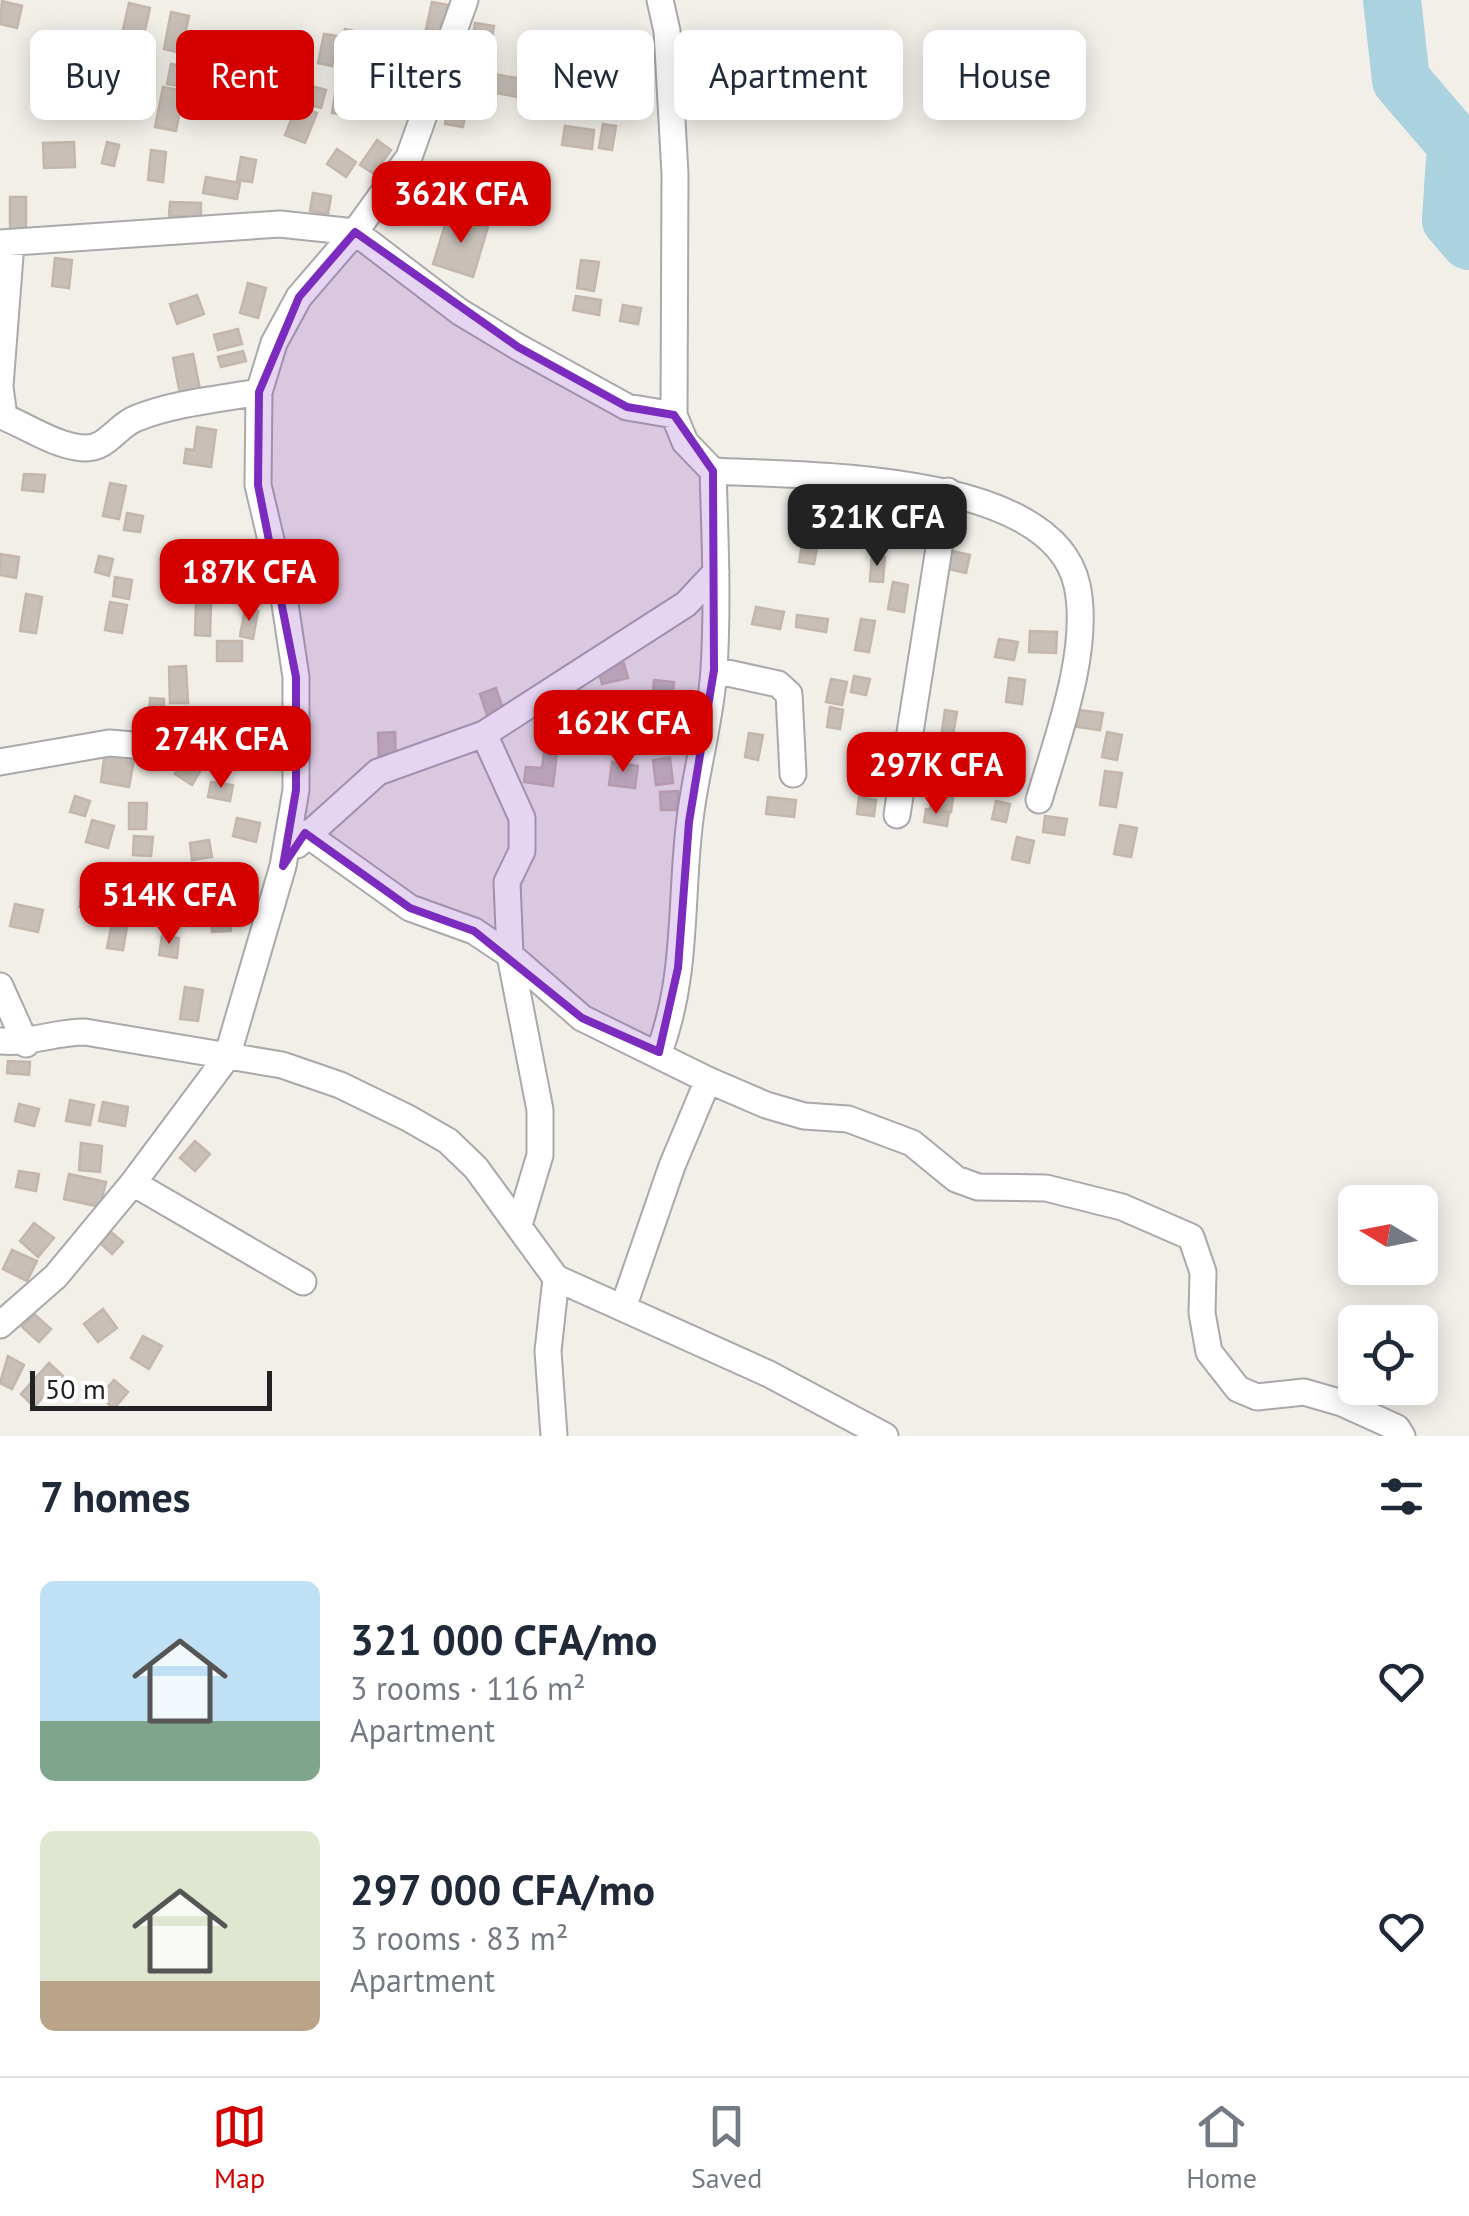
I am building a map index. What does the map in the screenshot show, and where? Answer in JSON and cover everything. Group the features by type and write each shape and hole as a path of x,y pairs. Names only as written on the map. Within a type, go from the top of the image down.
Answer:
{"street":[{"path":"0,1325 56,1276 133,1183 227,1057 282,866 296,790 296,677 283,591 258,485 259,392 274,344 299,297 355,232 408,157 465,0"},
{"path":"658,1052 678,968 688,897 689,822 714,670 716,572 713,471 685,442 674,416 675,174 667,31 660,0"},
{"path":"259,392 140,416 90,449 2,425 5,243 280,224 355,232 460,312 518,347 627,407 674,416"},
{"path":"713,471 872,479 948,490 1024,522 1048,537 1065,558 1077,584 1078,640 1066,706 1039,800"},
{"path":"897,814 948,490"},
{"path":"282,866 304,833 378,772 484,734 686,604 716,572"},
{"path":"714,670 778,684 789,694 793,774"},
{"path":"484,734 522,818 522,851 508,882 510,955 540,1110 535,1182 519,1225"},
{"path":"0,762 109,743 293,758"},
{"path":"304,833 410,908 474,931 510,955 582,1018 658,1052 708,1080 766,1105 804,1116 848,1119 912,1143 956,1180 978,1187 1046,1188 1122,1207 1191,1237 1203,1272 1202,1313 1209,1352 1238,1389 1257,1396 1304,1392 1342,1403 1397,1428 1402,1436"},
{"path":"0,986 26,1044"},
{"path":"0,1041 26,1044 56,1032 84,1032 282,1065 326,1080 448,1141 476,1168 556,1278 768,1374 885,1436"},
{"path":"623,1308 672,1166 708,1080"},
{"path":"133,1183 303,1282"},
{"path":"554,1436 548,1351 556,1278"}],"highlighted area":[{"path":"355,232 518,347 627,407 674,415 713,471 714,670 689,822 678,968 659,1052 582,1018 474,931 410,908 305,833 283,866 296,790 296,677 258,485 259,392 299,297"}],"building":[{"path":"2,1 22,6 17,28 0,24"},
{"path":"432,2 448,5 443,30 426,29"},
{"path":"129,3 150,8 145,30 123,30"},
{"path":"171,12 189,16 186,30 176,30 176,52 164,49"},
{"path":"475,23 494,26 493,30 474,30"},
{"path":"324,34 334,35 332,66 318,63"},
{"path":"171,64 176,65 176,86 167,84"},
{"path":"497,75 517,78 517,97 497,93"},
{"path":"163,87 176,89 176,131 155,127"},
{"path":"314,87 326,90 321,108 314,106"},
{"path":"314,112 317,113 305,143 285,135 291,120 314,120"},
{"path":"446,120 464,120 463,127 445,124"},
{"path":"603,124 616,126 612,150 599,148"},
{"path":"565,126 594,130 592,149 562,145"},
{"path":"377,140 391,150 374,174 360,165"},
{"path":"74,142 75,167 44,168 43,143"},
{"path":"107,142 119,145 114,166 102,163"},
{"path":"337,149 356,162 346,177 327,164"},
{"path":"151,150 166,152 163,182 148,180"},
{"path":"241,157 256,160 252,182 237,180"},
{"path":"206,177 240,183 237,199 203,193"},
{"path":"465,185 499,195 495,211 460,202"},
{"path":"313,193 331,196 328,214 310,211"},
{"path":"10,197 26,197 26,236 10,236"},
{"path":"170,202 201,203 201,218 169,216"},
{"path":"448,215 488,227 473,277 433,264"},
{"path":"55,258 72,260 69,288 52,286"},
{"path":"581,260 599,262 594,291 577,288"},
{"path":"248,283 266,288 258,318 240,313"},
{"path":"197,295 204,314 177,324 170,304"},
{"path":"576,296 601,300 599,315 573,310"},
{"path":"623,305 641,308 638,324 620,321"},
{"path":"238,329 242,344 218,350 214,335"},
{"path":"243,351 246,361 221,367 218,357"},
{"path":"193,354 200,390 180,394 173,358"},
{"path":"197,427 216,430 211,467 184,463 186,449 194,450"},
{"path":"24,474 45,475 43,492 22,490"},
{"path":"110,483 126,486 119,519 103,516"},
{"path":"127,513 143,516 140,532 124,530"},
{"path":"902,516 918,518 915,543 899,541"},
{"path":"804,534 819,537 814,564 799,562"},
{"path":"948,550 970,555 966,573 944,568"},
{"path":"0,554 19,557 16,578 0,575"},
{"path":"872,555 885,557 883,582 870,581"},
{"path":"99,556 113,559 109,576 95,572"},
{"path":"115,577 132,580 129,599 113,596"},
{"path":"893,582 908,585 904,612 888,609"},
{"path":"26,594 42,597 36,633 20,631"},
{"path":"196,601 211,602 210,636 195,635"},
{"path":"110,602 127,605 122,633 105,630"},
{"path":"756,607 784,612 780,629 752,624"},
{"path":"245,608 258,611 253,639 240,636"},
{"path":"797,615 828,619 826,632 796,627"},
{"path":"861,619 875,621 869,652 855,650"},
{"path":"1030,631 1057,632 1056,653 1029,652"},
{"path":"999,639 1018,642 1014,660 995,657"},
{"path":"217,641 242,641 242,661 217,661"},
{"path":"624,663 628,678 602,684 598,669"},
{"path":"186,666 188,703 170,703 169,667"},
{"path":"854,676 870,679 866,695 851,692"},
{"path":"1009,678 1025,680 1022,704 1006,702"},
{"path":"831,679 847,682 842,705 826,702"},
{"path":"654,680 674,682 671,703 652,700"},
{"path":"496,688 505,715 489,721 480,694"},
{"path":"150,698 164,699 163,738 148,737"},
{"path":"830,707 843,710 840,729 827,727"},
{"path":"645,708 647,728 631,730 630,709"},
{"path":"945,710 957,712 952,741 941,739"},
{"path":"1079,710 1103,713 1100,730 1077,727"},
{"path":"395,732 396,758 379,759 378,733"},
{"path":"1107,732 1122,735 1117,760 1102,757"},
{"path":"749,733 763,735 758,760 745,757"},
{"path":"966,743 979,744 974,777 961,774"},
{"path":"926,747 955,752 952,769 923,764"},
{"path":"105,751 135,755 129,787 101,782"},
{"path":"544,751 557,752 553,786 524,782 526,767 542,768"},
{"path":"1009,754 1025,757 1021,779 1004,776"},
{"path":"670,758 673,783 656,785 653,760"},
{"path":"185,759 201,770 192,785 175,774"},
{"path":"612,762 638,766 635,788 609,785"},
{"path":"1105,771 1122,773 1116,807 1100,805"},
{"path":"211,782 233,785 230,801 208,797"},
{"path":"934,788 954,792 951,812 930,808"},
{"path":"678,791 678,810 661,810 660,792"},
{"path":"75,796 90,801 85,816 70,812"},
{"path":"768,797 796,800 794,817 766,814"},
{"path":"859,797 876,800 874,816 857,814"},
{"path":"996,801 1010,804 1006,822 992,819"},
{"path":"129,803 147,803 146,829 129,829"},
{"path":"926,809 949,813 947,826 924,822"},
{"path":"1045,816 1067,819 1064,835 1043,832"},
{"path":"237,818 260,823 256,842 233,836"},
{"path":"92,820 114,826 108,848 86,842"},
{"path":"1120,825 1137,828 1131,857 1114,854"},
{"path":"134,836 153,837 151,856 133,855"},
{"path":"1017,837 1034,841 1029,863 1012,859"},
{"path":"209,840 212,857 192,860 190,843"},
{"path":"82,887 102,888 101,908 80,907"},
{"path":"153,898 179,904 174,925 148,920"},
{"path":"15,904 43,910 38,932 10,926"},
{"path":"230,905 231,931 212,932 210,906"},
{"path":"113,918 128,921 123,950 107,948"},
{"path":"162,936 179,938 177,958 159,955"},
{"path":"185,987 203,990 198,1021 180,1019"},
{"path":"8,1061 30,1062 29,1075 7,1073"},
{"path":"70,1100 94,1105 90,1125 66,1121"},
{"path":"103,1102 128,1107 125,1126 99,1121"},
{"path":"19,1104 39,1109 34,1126 15,1121"},
{"path":"195,1141 210,1154 195,1171 180,1158"},
{"path":"81,1143 102,1146 100,1172 79,1170"},
{"path":"19,1171 39,1174 36,1191 16,1187"},
{"path":"69,1174 106,1182 100,1207 64,1199"},
{"path":"34,1223 54,1238 38,1257 20,1241"},
{"path":"110,1231 123,1242 112,1254 100,1243"},
{"path":"12,1250 37,1261 27,1281 3,1269"},
{"path":"103,1309 117,1328 98,1342 84,1324"},
{"path":"34,1314 51,1329 39,1342 22,1327"},
{"path":"143,1336 162,1346 149,1369 131,1358"},
{"path":"8,1356 24,1365 12,1389 0,1383"},
{"path":"49,1363 63,1376 34,1407 21,1394"},
{"path":"114,1380 128,1392 114,1409 100,1396"}],"waterway":[{"path":"1392,0 1401,80 1456,144 1451,220 1469,241"}]}
